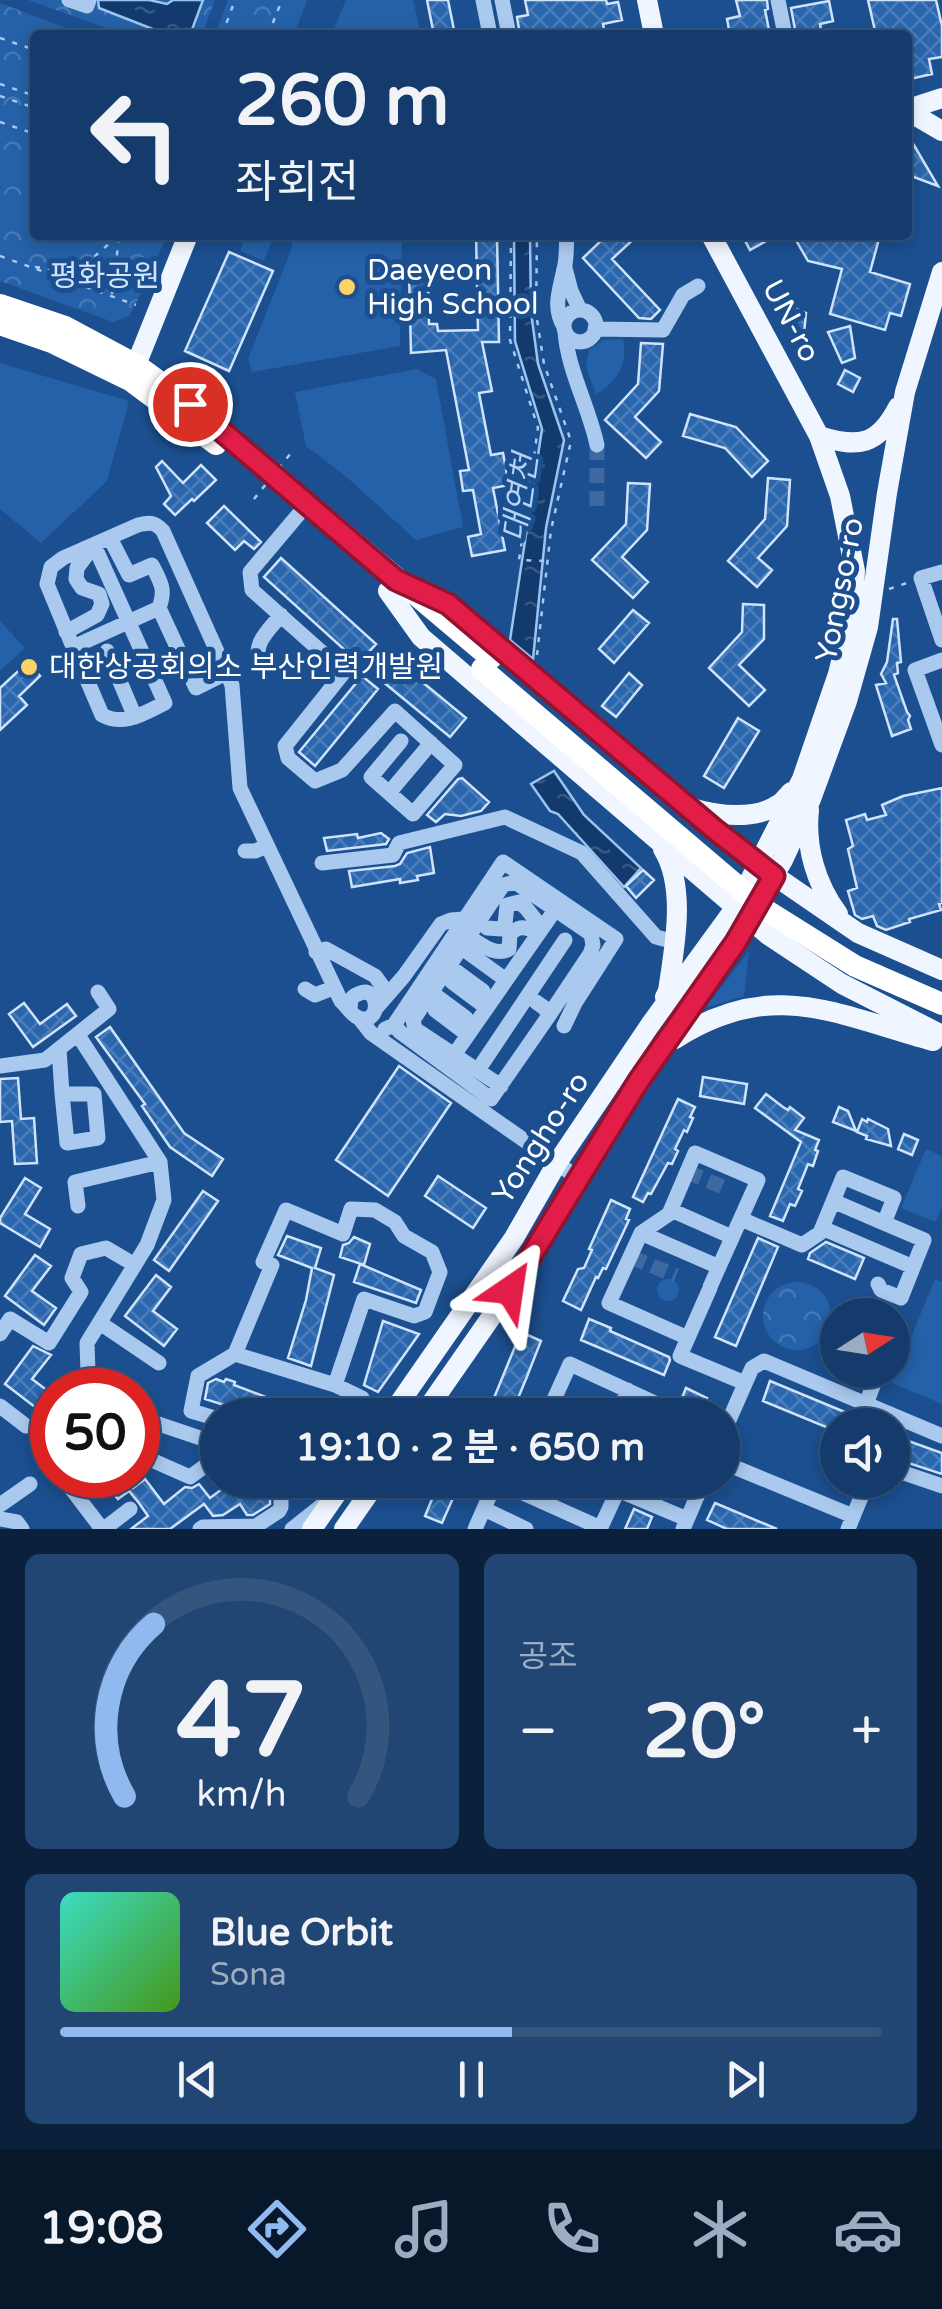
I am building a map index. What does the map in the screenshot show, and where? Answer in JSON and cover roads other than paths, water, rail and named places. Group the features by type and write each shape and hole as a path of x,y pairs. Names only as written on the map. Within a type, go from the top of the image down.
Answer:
{"highway":[{"path":"0,306 65,328 136,364 190,404 392,586 772,898 861,952 942,988"},
{"path":"0,324 52,342 130,380 213,442 298,516 392,586"},
{"path":"486,664 764,909 855,966 942,1004"}],"main road":[{"path":"647,0 653,30"},
{"path":"912,111 942,98"},
{"path":"912,115 942,131"},
{"path":"136,364 186,240"},
{"name":"UN-ro","path":"714,240 818,436 840,496 856,571 852,616"},
{"name":"Yongso-ro","path":"746,907 848,701 868,627 906,392 942,272"},
{"path":"818,436 847,444 873,440 890,422 906,392"},
{"path":"392,586 448,604 767,870 858,933 942,970"},
{"path":"392,586 421,637 657,839 746,907 793,953 842,984 942,1035"},
{"name":"Yongso-ro","path":"806,789 852,616"},
{"path":"688,807 712,814 757,812 806,789 816,874 836,912 858,933"},
{"path":"650,1025 668,991 677,915 670,860 657,839"},
{"name":"Yongho-ro","path":"403,1398 514,1238 557,1162 650,1025 721,930 746,907"},
{"name":"Yongho-ro","path":"435,1398 510,1290 638,1082 665,1045 746,907"},
{"path":"675,942 721,930"},
{"path":"665,1045 694,1026 728,1012 779,1004 819,1008 942,1044"},
{"path":"510,1290 531,1236 524,1231 514,1238"},
{"path":"457,1320 440,1364 448,1370 458,1365"},
{"path":"312,1529 328,1498"},
{"path":"344,1529 366,1498"}],"street":[{"path":"69,0 87,6 89,0"},
{"path":"483,0 489,30"},
{"path":"502,0 509,30"},
{"path":"778,0 784,30"},
{"path":"566,240 565,268 580,310"},
{"path":"565,268 557,289 557,307 597,445"},
{"path":"595,328 664,330 683,295 698,286"},
{"path":"564,330 570,313 580,310 590,314 595,328 582,342 576,363 577,379"},
{"path":"564,330 572,340 582,342"},
{"path":"298,516 250,572 252,590 344,672 285,746 288,758 315,781 342,770 395,711 455,764 413,814 371,777 401,741"},
{"path":"226,673 124,720 102,715 46,584 50,568 63,558 149,522 164,531 232,685 240,788 341,1001 369,1005 404,976 440,924 464,919"},
{"path":"70,640 129,622 159,608 164,596 152,565 129,575 110,538"},
{"path":"94,545 165,704"},
{"path":"70,640 98,616 102,604 99,594 82,588 76,579 77,568 94,545"},
{"path":"942,572 920,578 942,640"},
{"path":"159,608 196,688"},
{"path":"262,666 257,650 280,615"},
{"path":"107,652 135,716"},
{"path":"942,660 916,670 942,745"},
{"path":"99,678 116,671"},
{"path":"389,793 431,743"},
{"path":"322,863 393,855 399,843 505,817 582,853 656,937 675,942"},
{"path":"245,851 266,846"},
{"path":"387,1033 503,862 616,939 564,1026"},
{"path":"387,1033 400,1032 491,1099 594,945 591,934 515,882 503,885 465,942 460,998 468,1035 454,1056"},
{"path":"488,928 502,929 508,905 519,902 535,929"},
{"path":"432,992 460,998 506,980 535,929 555,910"},
{"path":"465,942 504,952 509,949 510,934 516,929 535,929"},
{"path":"478,1070 565,940"},
{"path":"465,942 506,980"},
{"path":"316,952 326,949 376,976 369,1005 387,1033 578,1178"},
{"path":"304,990 315,996 333,988"},
{"path":"0,1066 52,1055 109,1009 98,992"},
{"path":"432,992 460,998"},
{"path":"432,992 413,1020 416,1029 501,1086"},
{"path":"460,998 468,1035"},
{"path":"536,1002 548,1017"},
{"path":"78,1035 160,1162 164,1200 146,1246 87,1343 88,1368"},
{"path":"52,1055 62,1094"},
{"path":"688,1338 609,1302 642,1233 669,1214 696,1153 758,1180 732,1237 688,1338 680,1356 746,1383"},
{"path":"78,1206 75,1182 160,1162"},
{"path":"740,1219 802,1245 820,1232 844,1177 894,1198 884,1223"},
{"path":"833,1201 924,1240 900,1298 878,1284"},
{"path":"200,1414 190,1411 198,1376 236,1354 272,1266 263,1262 286,1210 343,1234 351,1209 375,1210 395,1222 404,1236 432,1252 440,1272 425,1312 414,1316 364,1299 336,1386"},
{"path":"671,1210 732,1237"},
{"path":"822,1228 913,1267"},
{"path":"642,1233 719,1267"},
{"path":"0,1334 10,1318 49,1344 81,1292 72,1278 81,1254 106,1248 135,1264"},
{"path":"100,1323 160,1364"},
{"path":"236,1354 362,1398"},
{"path":"739,1398 752,1368 764,1361 942,1436"},
{"path":"555,1398 570,1364 645,1398"},
{"path":"866,1404 872,1388"},
{"path":"624,1398 628,1390"},
{"path":"0,1406 26,1426"},
{"path":"160,1424 200,1438"},
{"path":"160,1464 190,1477 200,1469"},
{"path":"740,1470 850,1522 860,1498"},
{"path":"910,1474 942,1486"},
{"path":"475,1529 496,1481 601,1528 614,1498"},
{"path":"0,1505 30,1484"},
{"path":"79,1498 103,1529 130,1509"},
{"path":"200,1529 256,1526 278,1512 282,1498"},
{"path":"292,1529 322,1498"},
{"path":"642,1498 685,1524 696,1498"},
{"path":"484,1509 526,1529"},
{"path":"0,1518 16,1522 22,1529"}],"water":[{"path":"98,0 167,4 173,0 203,0 192,30 155,30 99,8"},
{"path":"514,240 530,240 531,312 538,364 564,440 546,528 533,659 510,640 542,429 515,341"},
{"path":"554,771 584,815 641,868 624,887 558,814 550,811 531,784"}],"tunnel":[{"path":"597,445 597,514"},
{"path":"687,1172 728,1189"},
{"path":"631,1257 676,1276"}],"place":[{"name":"Daeyeon High School","path":"347,287"},
{"name":"대한상공회의소 부산인력개발원","path":"29,667"}],"park label":[{"name":"평화공원","path":"105,276"}],"water label":[{"name":"대연천","path":"521,498"}]}
